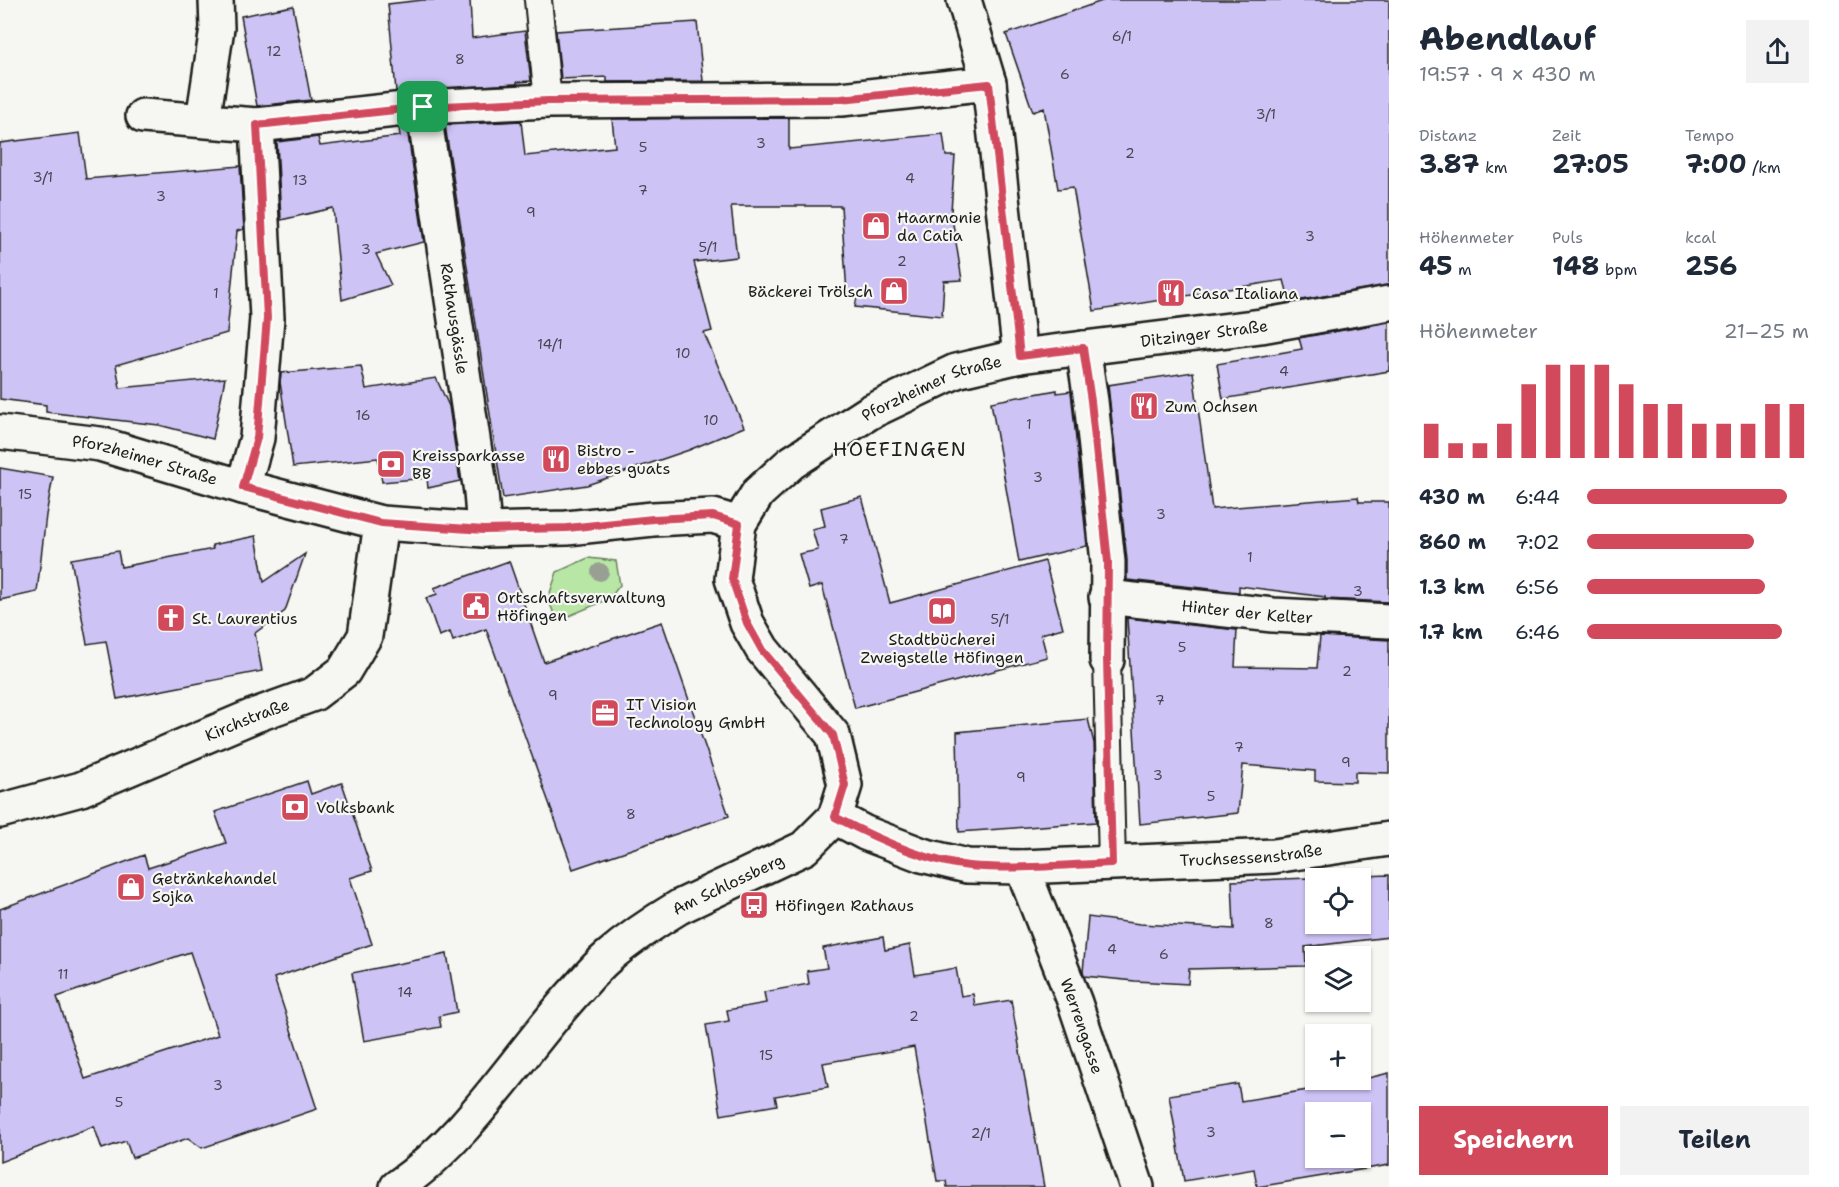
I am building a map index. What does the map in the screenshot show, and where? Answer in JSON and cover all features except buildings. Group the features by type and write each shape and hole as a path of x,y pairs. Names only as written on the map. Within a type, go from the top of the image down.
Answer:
{"street":[{"path":"203,120 217,28 216,0"},
{"path":"964,0 989,84 1020,356"},
{"path":"143,116 257,125 423,107 548,101 841,99 989,84"},
{"name":"Rathausgässle","path":"423,107 481,492 484,530"},
{"path":"243,487 257,438 267,318 257,125"},
{"name":"Ditzinger Straße","path":"1020,356 1261,326 1389,303"},
{"path":"1083,348 1108,562 1107,660"},
{"name":"Pforzheimer Straße","path":"0,432 100,444 243,487 381,523 484,530 567,528 653,519 713,516 739,524 758,493 791,463 870,412 956,370 1020,356"},
{"name":"Kirchstraße","path":"0,811 81,789 253,716 314,694 329,683 344,671 365,636 381,523"},
{"name":"Am Schlossberg","path":"397,1187 413,1176 478,1112 553,1017 606,958 679,907 804,848 835,817 845,785 833,735 762,650 747,623 732,579 739,524"},
{"name":"Hinter der Kelter","path":"1106,597 1273,615 1389,621"},
{"name":"Truchsessenstraße","path":"835,817 865,833 922,855 968,866 1022,867 1274,856 1389,839"},
{"name":"Werrengasse","path":"1022,867 1075,1003 1137,1187"}],"lane":[{"path":"538,0 548,101"},
{"path":"1107,660 1112,863"}],"green space":[{"path":"588,558 616,561 620,585 609,599 557,621 548,599 557,572"}],"place":[{"name":"Haarmonie da Catia","path":"876,226"},
{"name":"Bäckerei Trölsch","path":"894,291"},
{"name":"Casa Italiana","path":"1171,293"},
{"name":"Zum Ochsen","path":"1144,406"},
{"name":"Bistro - ebbes guats","path":"556,459"},
{"name":"Kreissparkasse BB","path":"391,464"},
{"name":"Ortschaftsverwaltung Höfingen","path":"476,606"},
{"name":"Stadtbücherei Zweigstelle Höfingen","path":"942,611"},
{"name":"St. Laurentius","path":"171,618"},
{"name":"IT Vision Technology GmbH","path":"605,713"},
{"name":"Volksbank","path":"295,807"},
{"name":"Getränkehandel Sojka","path":"131,887"},
{"name":"Höfingen Rathaus","path":"754,905"}],"district":[{"name":"HOEFINGEN","path":"900,449"}],"route":[{"path":"989,84 1020,356 1083,348 1108,562 1106,597 1112,863 1022,867 968,866 922,855 865,833 835,817 845,785 833,735 762,650 747,623 732,579 739,524 713,516 653,519 567,528 484,530 381,523 243,487 257,438 267,318 257,125 423,107 548,101 841,99 989,84"}]}
